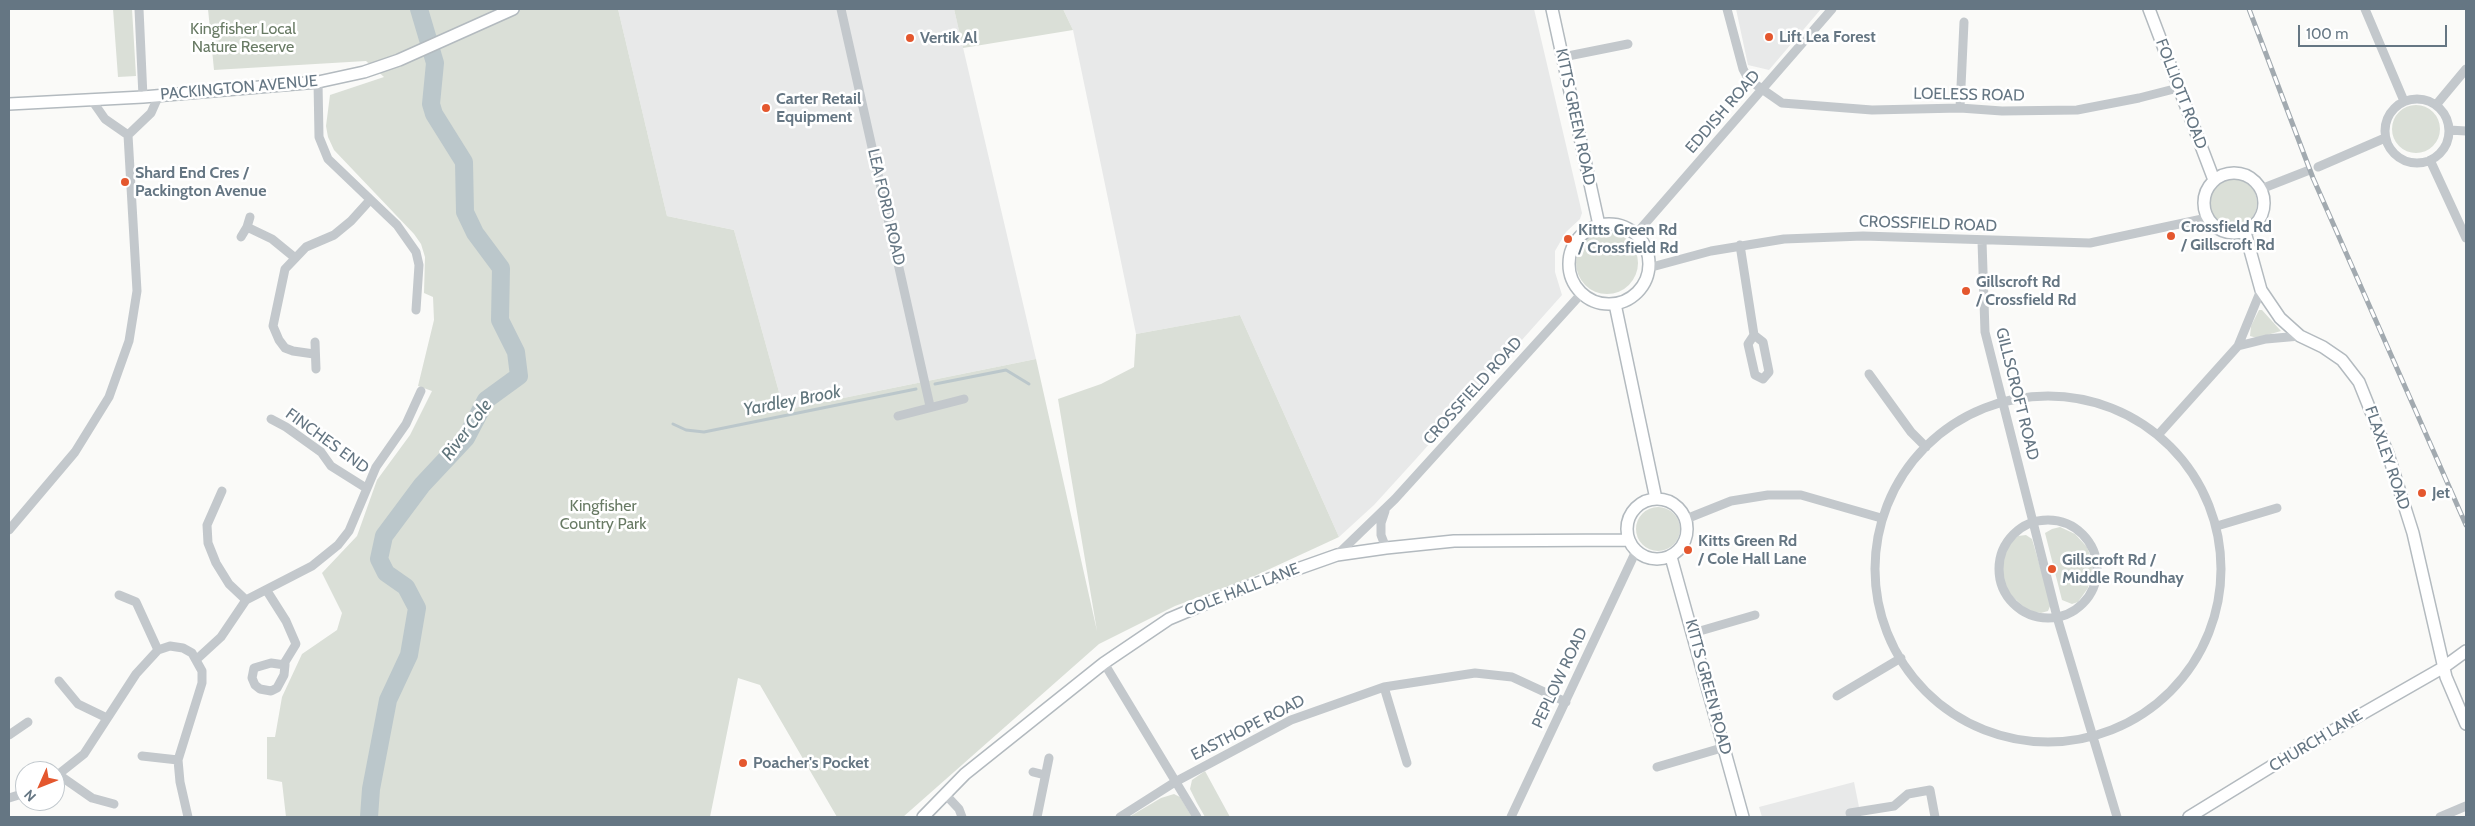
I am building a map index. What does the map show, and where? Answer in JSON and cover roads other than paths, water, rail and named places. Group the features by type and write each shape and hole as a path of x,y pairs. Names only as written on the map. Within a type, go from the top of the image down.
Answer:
{"street":[{"path":"139,9 143,97"},
{"name":"PACKINGTON AVENUE","path":"9,104 143,97 318,82 364,72 399,60 513,9"},
{"name":"LEA FORD ROAD","path":"841,9 930,406"},
{"name":"KITTS GREEN ROAD","path":"1552,9 1599,224"},
{"name":"LOELESS ROAD","path":"1727,9 1743,70 1749,80 1782,103 1872,110 1960,108 2002,111 2077,110 2178,88"},
{"name":"EDDISH ROAD","path":"1636,234 1832,9"},
{"name":"FOLLIOTT ROAD","path":"2149,9 2214,180"},
{"path":"2365,9 2404,101"},
{"path":"1960,108 1964,22"},
{"path":"1563,57 1628,44"},
{"path":"2436,105 2466,69"},
{"path":"318,82 319,137 328,159 397,225 416,252 419,265 416,310"},
{"path":"9,530 75,452 109,397 129,341 137,285 128,135 151,113 159,95"},
{"path":"2415,98 2426,100 2436,105 2443,112 2449,130 2444,148 2430,160 2420,163 2403,159 2390,149 2385,138 2384,127 2388,116 2395,107 2404,101 2415,98"},
{"path":"91,99 105,119 128,135"},
{"path":"2449,130 2466,131"},
{"path":"2318,167 2385,138"},
{"path":"2430,160 2466,238"},
{"path":"2261,189 2307,171"},
{"path":"2236,173 2250,178 2261,189 2264,201 2263,214 2256,225 2245,232 2235,234 2224,232 2214,227 2207,218 2204,208 2204,197 2214,180 2225,174 2236,173"},
{"path":"314,354 285,348 279,340 274,326 285,269 294,257 306,247 334,235 352,221 370,200"},
{"path":"241,237 250,217"},
{"name":"CROSSFIELD ROAD","path":"1648,268 1740,245 1784,239 1846,236 2090,243 2207,218"},
{"path":"1609,222 1622,226 1636,234 1646,249 1648,268 1645,282 1636,293 1615,304 1593,300 1582,293 1570,273 1571,249 1583,233 1599,224 1609,222"},
{"path":"247,227 272,240 294,257"},
{"name":"FLAXLEY ROAD","path":"2245,232 2261,290 2280,318 2300,336 2342,360 2359,382 2367,399 2388,454 2413,533 2444,667 2466,724"},
{"name":"GILLSCROFT ROAD","path":"1982,241 1985,332 2057,617 2117,817"},
{"path":"1740,245 1754,335"},
{"path":"2158,435 2238,346 2261,290"},
{"name":"CROSSFIELD ROAD","path":"1337,555 1385,508 1582,293"},
{"path":"1615,304 1656,499"},
{"path":"2238,346 2266,339 2300,336"},
{"path":"314,342 316,369"},
{"path":"1869,374 1911,432 1926,447"},
{"path":"197,659 221,637 246,600 267,591 312,566 338,545 349,531 376,468 406,424 421,390"},
{"path":"2063,396 2085,400 2113,410 2158,435 2177,455 2204,492 2217,526 2221,577 2220,600 2206,641 2195,660 2174,686 2146,711 2126,723 2094,736 2067,741 2034,742 2006,737 1977,727 1937,702 1917,682 1901,658 1886,628 1873,572 1881,518 1906,469 1926,447 1948,428 1974,410 2002,403 2042,397 2063,396"},
{"path":"898,416 930,406 964,399"},
{"name":"FINCHES END","path":"271,419 321,452 331,466 366,488"},
{"path":"222,491 207,525 208,543 216,563 229,584 246,600"},
{"path":"1686,519 1731,501 1768,496 1801,496 1881,518"},
{"path":"1656,499 1672,503 1686,519 1688,528 1686,540 1671,557 1653,559 1636,551 1629,540 1627,528 1631,515 1639,506 1656,499"},
{"path":"1385,508 1381,523 1381,535 1386,548"},
{"path":"2217,526 2277,508"},
{"path":"2053,520 2068,522 2088,539 2098,562 2096,581 2087,598 2080,606 2057,617 2042,618 2014,607 2006,596 1999,579 1998,566 2000,552 2006,542 2017,531 2034,523 2053,520"},
{"name":"COLE HALL LANE","path":"924,817 944,794 972,768 1104,663 1169,619 1238,590 1337,555 1386,548 1454,542 1629,540"},
{"name":"PEPLOW ROAD","path":"1511,817 1636,551"},
{"name":"KITTS GREEN ROAD","path":"1671,557 1743,817"},
{"path":"267,591 286,621 296,644 285,665"},
{"path":"119,596 136,602 158,650"},
{"path":"1693,633 1755,615"},
{"path":"65,769 84,754 136,674 158,650 170,646 182,648 192,653 202,671 202,683 178,760 180,782 188,817"},
{"name":"CHURCH LANE","path":"2189,817 2285,758 2444,667 2466,651"},
{"path":"1837,696 1901,658"},
{"path":"1104,663 1197,817"},
{"name":"EASTHOPE ROAD","path":"1120,817 1175,782 1291,720 1384,687 1475,673 1512,677 1566,702"},
{"path":"59,681 78,704 107,718"},
{"path":"1384,687 1407,763"},
{"path":"9,735 28,722"},
{"path":"1657,766 1724,747"},
{"path":"142,756 178,760"},
{"path":"1037,817 1050,758"},
{"path":"1033,772 1045,775"},
{"path":"65,781 92,798 114,804"},
{"path":"1850,813 1894,806 1908,794 1930,790 1935,817"},
{"path":"944,794 959,809 962,817"},
{"path":"2440,817 2466,806"}],"waterway":[{"name":"River Cole","path":"369,817 371,789 388,700 409,655 417,608 406,587 386,573 379,559 384,536 422,485 466,438 486,400 519,376 516,352 500,320 501,268 475,233 465,212 464,162 434,114 431,104 435,63 419,9"},
{"name":"Yardley Brook","path":"935,384 1006,370 1029,384"},
{"name":"Yardley Brook","path":"673,424 686,430 704,432 916,389"}],"railway":[{"path":"2249,9 2313,178 2466,525"}],"place":[{"name":"Lift Lea Forest","path":"1769,37"},
{"name":"Vertik Al","path":"910,38"},
{"name":"Carter Retail Equipment","path":"766,108"},
{"name":"Shard End Cres / Packington Avenue","path":"125,182"},
{"name":"Crossfield Rd / Gillscroft Rd","path":"2171,236"},
{"name":"Kitts Green Rd / Crossfield Rd","path":"1568,239"},
{"name":"Gillscroft Rd / Crossfield Rd","path":"1966,291"},
{"name":"Jet","path":"2422,493"},
{"name":"Kitts Green Rd / Cole Hall Lane","path":"1688,550"},
{"name":"Gillscroft Rd / Middle Roundhay","path":"2052,569"},
{"name":"Poacher's Pocket","path":"743,763"}],"park label":[{"name":"Kingfisher Local Nature Reserve","path":"243,38"},
{"name":"Kingfisher Country Park","path":"603,515"}]}
